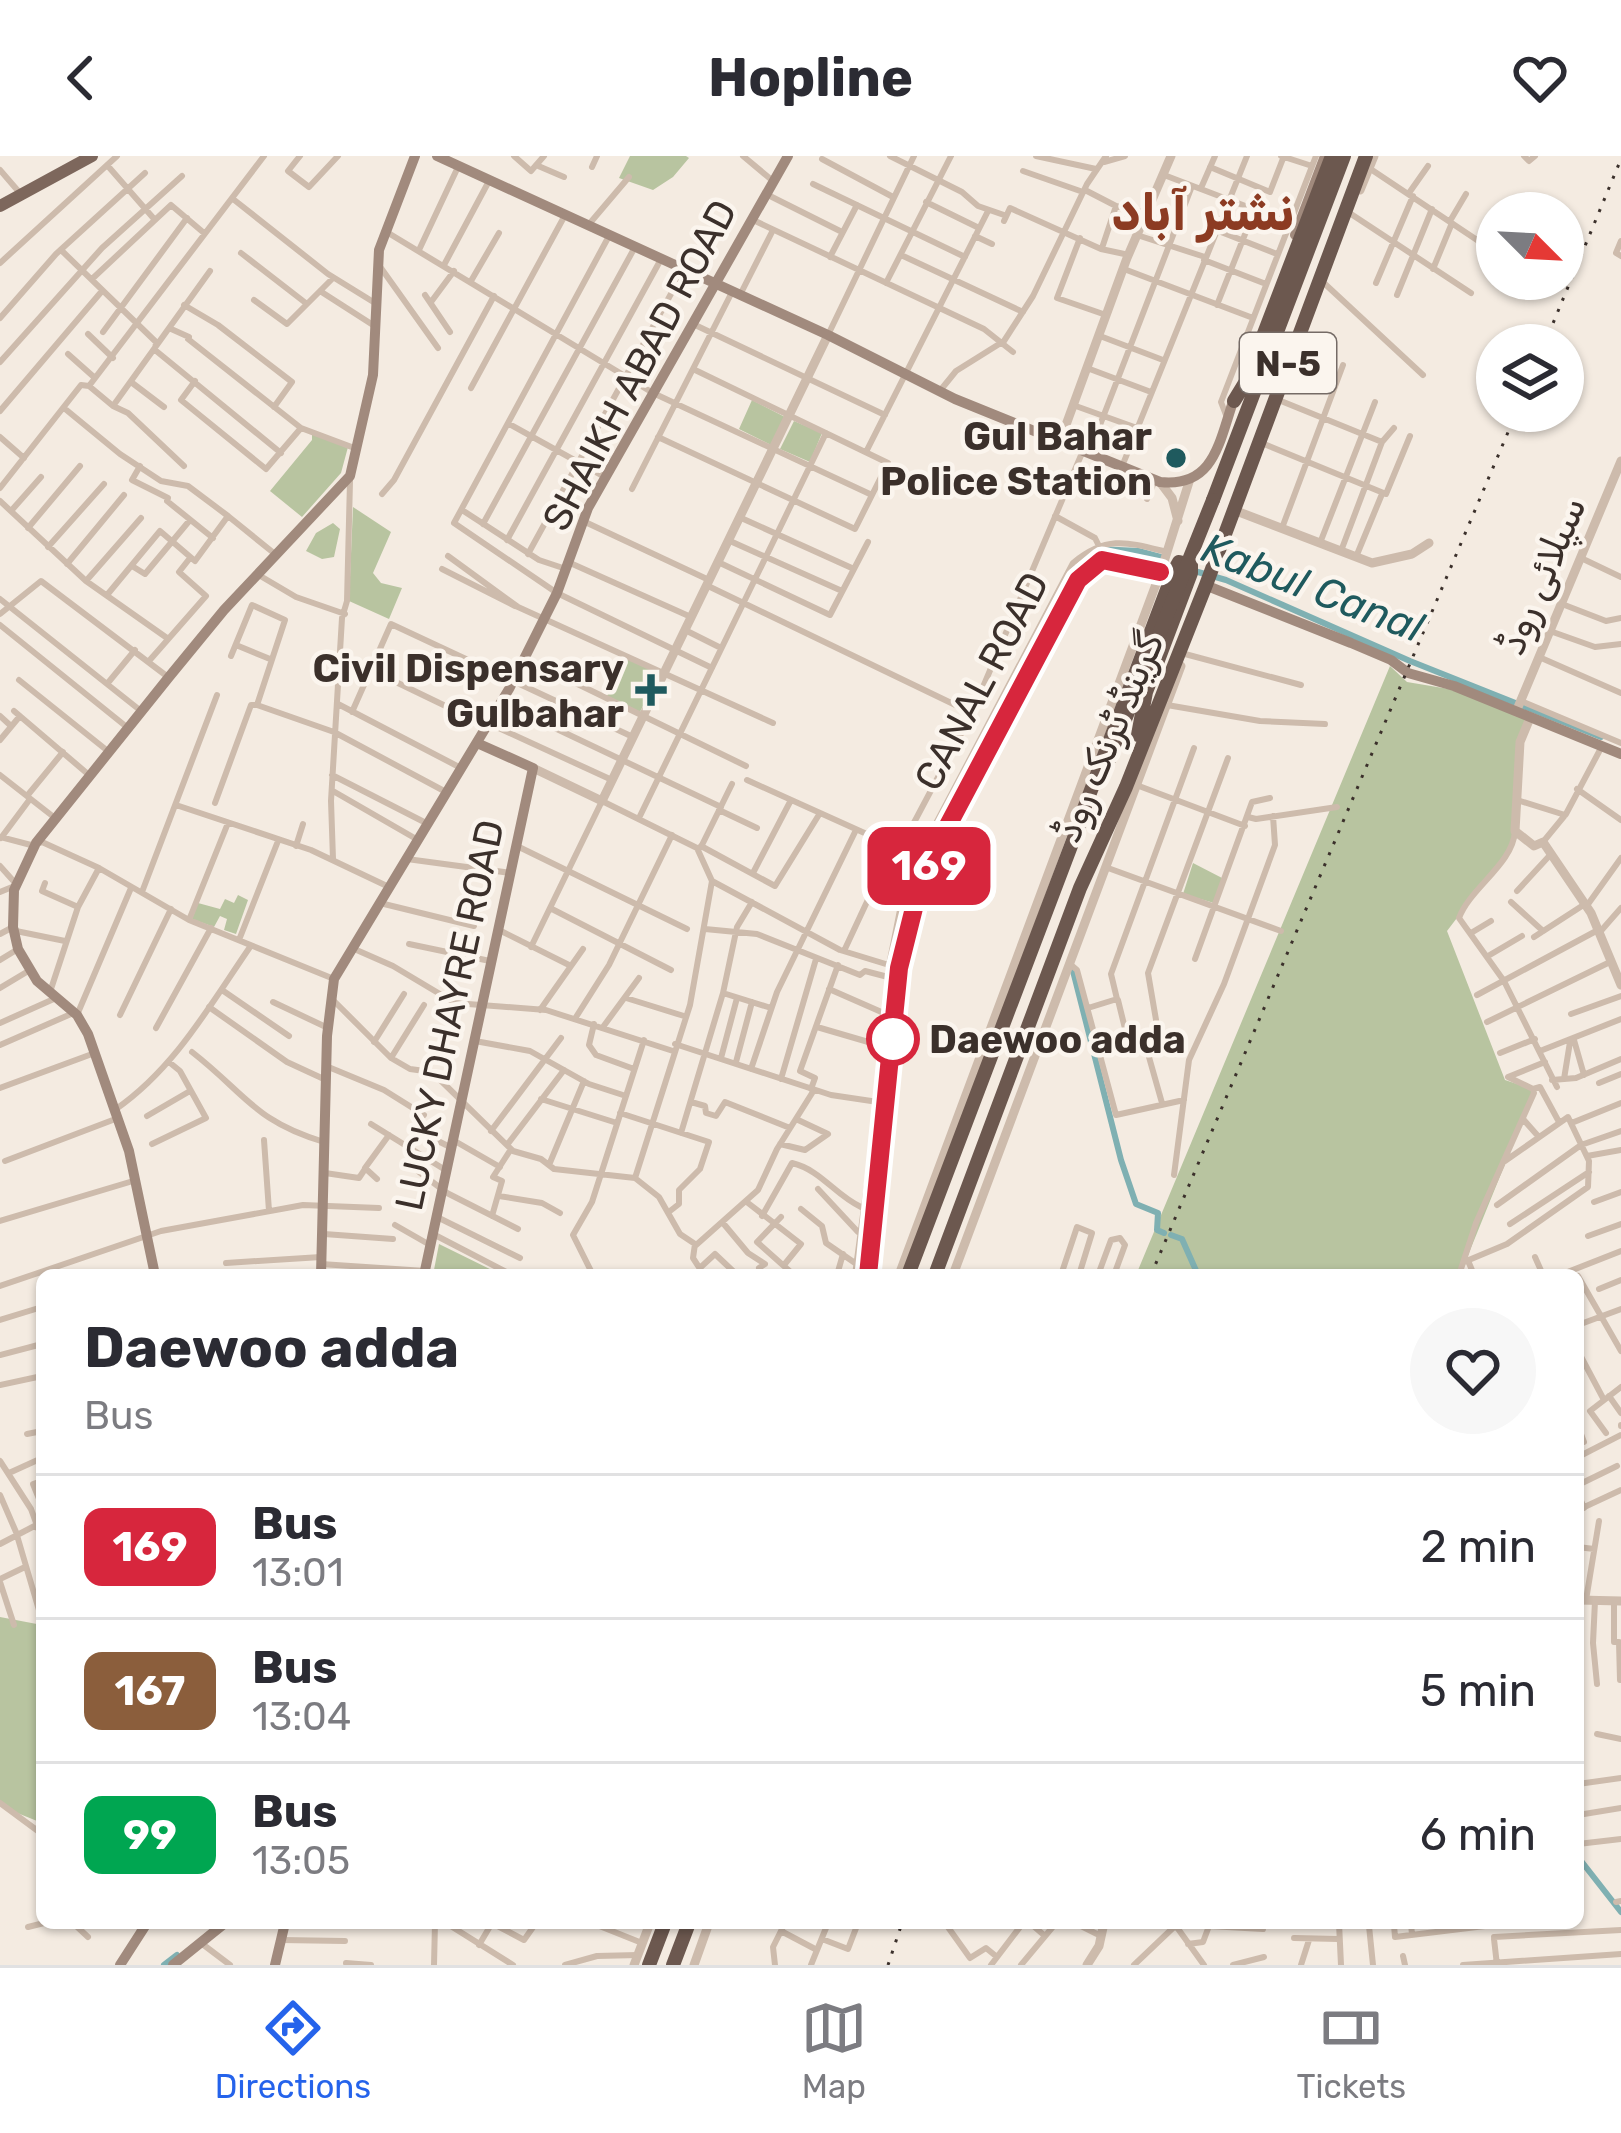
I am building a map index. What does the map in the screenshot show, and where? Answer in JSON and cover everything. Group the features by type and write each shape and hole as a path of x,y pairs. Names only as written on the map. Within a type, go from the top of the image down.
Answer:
{"highway":[{"path":"1234,400 1245,383 1324,156"},
{"name":"گرینڈ ٹرنک روڈ","path":"910,1269 1065,844 1108,762 1344,156"},
{"name":"گرینڈ ٹرنک روڈ","path":"937,1269 1080,888 1140,766 1370,160"},
{"path":"1080,888 1090,851 1142,726 1146,692 1187,585 1190,563 1176,565 1154,607 1082,814"},
{"path":"640,1962 661,1929"},
{"path":"673,1965 687,1929"}],"main road":[{"path":"0,206 92,156"},
{"path":"152,1269 136,1180 88,1034 75,1014 30,970 18,949 16,885 36,844 169,677 350,476 373,375 377,263 384,230 415,156"},
{"path":"437,156 828,335 940,392 1158,481 1190,482 1211,459 1234,400"},
{"name":"SHAIKH ABAD ROAD","path":"334,979 502,702 557,593 605,477 788,156"},
{"path":"1211,579 1391,660 1408,673 1518,708 1530,718 1621,754"},
{"path":"477,743 533,768"},
{"name":"LUCKY DHAYRE ROAD","path":"425,1269 533,768"},
{"path":"321,1265 326,1066 334,979"},
{"path":"120,1965 142,1929"},
{"path":"174,1965 218,1929"},
{"path":"275,1965 284,1929"}],"street":[{"path":"0,263 117,156"},
{"path":"89,386 264,156"},
{"path":"300,156 287,171 309,187 338,156"},
{"path":"514,156 531,171 544,156"},
{"path":"743,156 773,181"},
{"path":"890,156 1004,218 1010,208 1101,248 1129,255"},
{"path":"531,947 914,156"},
{"path":"886,283 950,156"},
{"path":"1036,156 1101,163 1125,156"},
{"path":"1059,444 1171,156"},
{"path":"747,781 900,849 972,713 1054,516 1103,416 1169,245 1215,156"},
{"path":"1121,467 1247,156"},
{"path":"1210,167 1270,192 1283,156 1312,166"},
{"path":"1227,417 1221,402 1312,166 1324,156"},
{"path":"1524,156 1532,161 1535,156"},
{"path":"822,159 893,197"},
{"path":"955,1269 1370,160 1476,239"},
{"path":"940,392 956,371 1004,341 1101,163"},
{"path":"107,165 155,220"},
{"path":"536,165 564,177"},
{"path":"1376,283 1411,194 1428,166"},
{"path":"419,250 458,167"},
{"path":"0,170 22,194"},
{"path":"1023,171 1115,206 1147,213"},
{"path":"0,318 61,250 145,173"},
{"path":"1164,175 1289,223"},
{"path":"0,362 82,271 182,176"},
{"path":"588,226 629,177"},
{"path":"444,266 489,181"},
{"path":"813,184 965,257"},
{"path":"766,194 842,232"},
{"path":"1432,269 1466,194"},
{"path":"233,199 333,278 376,303"},
{"path":"926,202 992,244"},
{"path":"91,280 172,205 204,233"},
{"path":"830,257 856,205"},
{"path":"1101,248 1115,206"},
{"path":"1217,305 1255,209"},
{"path":"1397,295 1432,209"},
{"path":"866,452 988,211"},
{"path":"471,388 565,214"},
{"path":"1351,214 1471,293"},
{"path":"103,332 187,218"},
{"path":"751,219 940,307 1004,341 1013,352"},
{"path":"384,230 653,393 872,495"},
{"path":"632,489 712,332 773,230"},
{"path":"1216,230 1277,254"},
{"path":"470,281 500,233"},
{"path":"1137,235 1266,284"},
{"path":"609,236 455,524 557,593 712,668"},
{"path":"1080,238 1057,298 1106,316"},
{"path":"1621,242 1616,254 1621,256"},
{"path":"483,524 635,247"},
{"path":"61,250 156,342 154,350"},
{"path":"241,253 308,304"},
{"path":"900,254 1023,312"},
{"path":"507,540 662,258"},
{"path":"377,263 438,348"},
{"path":"529,554 685,268"},
{"path":"1124,269 1253,318"},
{"path":"113,406 211,271"},
{"path":"450,332 428,299 454,271"},
{"path":"254,300 287,324 333,278"},
{"path":"1325,284 1424,375"},
{"path":"0,411 102,291"},
{"path":"320,291 376,327"},
{"path":"382,494 494,296"},
{"path":"184,305 292,382 274,407"},
{"path":"692,323 884,416"},
{"path":"169,328 189,337 301,428 357,449"},
{"path":"88,334 113,358"},
{"path":"1100,336 1163,360"},
{"path":"154,350 281,453"},
{"path":"68,354 95,378"},
{"path":"1282,528 1343,365"},
{"path":"1087,368 1151,392"},
{"path":"658,437 855,529 888,463 693,369"},
{"path":"195,381 182,400 266,469 301,428"},
{"path":"131,382 164,407"},
{"path":"0,488 81,385 128,413 184,466"},
{"path":"1281,400 1382,442"},
{"path":"1320,543 1375,402"},
{"path":"1073,405 1137,428"},
{"path":"64,408 161,481 188,486 275,554"},
{"path":"508,424 605,477"},
{"path":"1342,551 1382,442 1394,428"},
{"path":"639,818 826,433"},
{"path":"1356,557 1410,436"},
{"path":"0,451 3,440 24,458"},
{"path":"1264,443 1382,494"},
{"name":"سپلائی روڈ","path":"1518,708 1618,478 1621,461"},
{"path":"28,528 80,466"},
{"path":"140,466 132,480 168,498 166,502 213,538"},
{"path":"334,859 331,790 350,476"},
{"path":"11,512 41,477"},
{"path":"1147,499 1158,481 1172,498 1178,521"},
{"path":"1154,607 1190,482"},
{"path":"48,547 104,484"},
{"path":"67,564 124,496"},
{"path":"0,501 86,581 167,638"},
{"path":"462,510 529,554 691,617"},
{"path":"1239,512 1372,562 1412,554 1429,543"},
{"path":"107,595 160,531 195,561 228,516"},
{"path":"1054,516 1098,544"},
{"path":"86,581 141,518"},
{"path":"740,518 854,569"},
{"path":"131,566 145,574 190,520"},
{"path":"584,520 972,713"},
{"path":"728,540 842,591"},
{"path":"718,562 830,615 868,542"},
{"name":"CANAL ROAD","path":"855,1269 878,1102 889,965 900,910 932,831 1073,563 1098,544 1136,545 1167,554"},
{"path":"448,556 518,607"},
{"path":"149,661 206,596 179,572 190,557"},
{"path":"1581,557 1621,577"},
{"path":"869,1269 899,968 917,896 935,850 1078,580 1102,560 1161,570"},
{"path":"442,569 500,602 544,617 773,723"},
{"path":"257,574 296,597 345,614"},
{"path":"0,614 41,581 169,677"},
{"path":"0,599 143,714"},
{"path":"1561,604 1606,620 1621,618"},
{"path":"231,656 252,605 285,620 256,705"},
{"path":"352,712 391,624 633,736"},
{"path":"0,625 130,730"},
{"path":"685,630 722,648"},
{"path":"1550,631 1594,647 1621,644"},
{"path":"236,645 270,659"},
{"path":"106,684 135,650"},
{"path":"1186,653 1300,686"},
{"path":"1539,657 1621,693"},
{"path":"524,658 746,766"},
{"path":"1065,844 1132,663"},
{"path":"371,670 612,780"},
{"path":"19,680 112,754"},
{"path":"142,892 217,695"},
{"path":"502,702 757,828"},
{"path":"338,704 461,768"},
{"path":"215,803 251,705 334,732 446,792"},
{"path":"1167,705 1261,721 1325,724"},
{"path":"1518,708 1621,743"},
{"path":"0,740 17,713 92,778"},
{"path":"0,716 11,726"},
{"path":"1530,718 1520,742 1514,843 1459,918 1504,981 1555,1083 1621,1059"},
{"path":"1184,1041 1130,1052 1111,974 1194,748"},
{"path":"1514,831 1534,846 1543,842 1565,815 1601,748"},
{"path":"62,752 0,837 42,842 99,868 189,920 334,979"},
{"path":"1161,1048 1148,973 1228,758"},
{"path":"533,768 775,886 820,813"},
{"path":"332,775 428,824"},
{"path":"0,789 3,777 58,820"},
{"path":"635,1178 705,929 712,880 699,847 732,784"},
{"path":"1138,786 1208,813 1247,821 1337,808"},
{"path":"1577,789 1621,820"},
{"path":"331,790 418,840"},
{"path":"1195,959 1252,802 1270,798"},
{"path":"753,873 791,800"},
{"path":"1516,800 1565,815"},
{"path":"176,805 334,859 389,887"},
{"path":"1174,1175 1189,1060 1275,845 1273,816"},
{"path":"189,920 228,822"},
{"path":"296,846 303,824"},
{"path":"751,1069 796,950 855,832"},
{"path":"575,1018 609,965 673,835"},
{"path":"239,940 278,841"},
{"path":"1543,842 1586,905 1621,985"},
{"path":"516,846 687,929"},
{"path":"844,951 893,846"},
{"path":"1517,891 1551,854"},
{"path":"1534,937 1586,905 1621,858"},
{"path":"406,859 511,873"},
{"path":"0,866 16,885 0,892"},
{"path":"0,1023 53,996 65,941 99,868"},
{"path":"1108,868 1281,931"},
{"path":"712,880 844,951 889,965"},
{"path":"45,884 42,891 78,907"},
{"path":"0,1046 75,1014 131,888"},
{"path":"681,1133 737,930 752,902"},
{"path":"1510,902 1543,931"},
{"path":"380,903 474,926"},
{"path":"550,908 671,970"},
{"path":"1477,995 1599,932 1621,908"},
{"path":"120,1015 171,909"},
{"path":"1472,933 1491,921"},
{"path":"156,1028 211,928"},
{"path":"0,934 14,929 65,941"},
{"path":"705,929 758,934 860,975 865,971 888,977"},
{"path":"501,931 571,966"},
{"path":"1488,956 1522,936"},
{"path":"409,944 493,962"},
{"path":"5,1161 116,1114 144,1090 250,947"},
{"path":"352,948 455,1003 575,1018 706,1053 813,1090 878,1102"},
{"path":"1487,1022 1609,959 1621,948"},
{"path":"0,960 18,949"},
{"path":"540,1010 583,949"},
{"path":"781,1078 816,959"},
{"path":"1070,964 1077,970 1116,1115 1184,1100"},
{"path":"702,1269 693,1258 694,1246 748,1203 813,1090 815,1078 800,1071 838,965"},
{"path":"0,988 30,970"},
{"path":"634,1069 596,1055 589,1045 599,1025 638,979"},
{"path":"221,989 289,1036"},
{"path":"830,989 886,1014"},
{"path":"723,993 772,1009"},
{"path":"374,1042 404,994"},
{"path":"1571,1014 1621,996"},
{"path":"626,998 684,1016"},
{"path":"721,1058 737,998"},
{"path":"332,999 391,1058 410,1069 432,1072 509,1147 574,1174 635,1178 670,1211 680,1234 694,1246"},
{"path":"1088,1008 1118,999"},
{"path":"273,1002 328,1028"},
{"path":"735,1063 752,1002"},
{"path":"391,1058 424,1005"},
{"path":"208,1007 287,1062 326,1080"},
{"path":"1540,1051 1621,1019"},
{"path":"816,1026 882,1046"},
{"path":"900,1269 995,1034"},
{"path":"491,1131 561,1038"},
{"path":"1501,1053 1534,1039"},
{"path":"590,1269 573,1235 592,1202 644,1040"},
{"path":"1572,1041 1584,1075"},
{"path":"1564,1079 1572,1041"},
{"path":"475,1042 530,1052 584,1081 626,1096"},
{"path":"1147,1050 1162,1103"},
{"path":"192,1052 260,1114 286,1131 324,1142"},
{"path":"0,1088 92,1054"},
{"path":"152,1144 206,1118 180,1071 169,1062"},
{"path":"1545,1062 1508,1076 1533,1089 1540,1087 1559,1122"},
{"path":"326,1066 384,1090 424,1115"},
{"path":"492,1216 502,1181 493,1177 564,1070"},
{"path":"1599,1083 1621,1074"},
{"path":"549,1166 584,1081"},
{"path":"1462,1269 1476,1223 1533,1089"},
{"path":"147,1116 190,1091"},
{"path":"541,1100 617,1123"},
{"path":"691,1102 716,1116 725,1102 790,1128"},
{"path":"1573,1123 1621,1103"},
{"path":"620,1113 709,1142 700,1169 679,1190 679,1204 670,1211"},
{"path":"1466,1262 1507,1244 1588,1187 1587,1156 1568,1117 1505,1161"},
{"path":"780,1144 805,1150 828,1134 796,1119"},
{"path":"1523,1119 1538,1136"},
{"path":"371,1124 447,1171"},
{"path":"1497,1205 1581,1144 1621,1131"},
{"path":"426,1135 500,1167"},
{"path":"324,1173 359,1178 389,1136"},
{"path":"264,1141 269,1211"},
{"path":"1587,1156 1621,1150"},
{"path":"762,1216 792,1163 807,1167 861,1208"},
{"path":"410,1165 443,1189 518,1228"},
{"path":"365,1169 377,1179"},
{"path":"1510,1224 1589,1172"},
{"path":"0,1221 136,1180"},
{"path":"818,1189 858,1232"},
{"path":"1594,1202 1621,1192"},
{"path":"499,1196 542,1203 560,1213"},
{"path":"1552,1196 1559,1208"},
{"path":"50,1269 149,1235 269,1211 323,1203 379,1208"},
{"path":"748,1203 801,1244 784,1265"},
{"path":"801,1209 822,1226 826,1243 855,1262"},
{"path":"437,1217 520,1258"},
{"path":"777,1221 757,1242 788,1269"},
{"path":"723,1223 748,1253 765,1264 760,1269"},
{"path":"395,1225 498,1269"},
{"path":"1588,1237 1621,1225"},
{"path":"1062,1269 1077,1227 1092,1233 1080,1269"},
{"path":"322,1234 393,1239"},
{"path":"1100,1269 1112,1240 1120,1238 1125,1245 1116,1269"},
{"path":"1584,1270 1621,1252"},
{"path":"707,1269 715,1254 725,1269"},
{"path":"839,1269 843,1254"},
{"path":"1535,1257 1540,1269"},
{"path":"1466,1262 1470,1269"},
{"path":"226,1263 372,1269"},
{"path":"0,1286 36,1274"},
{"path":"1599,1288 1621,1280"},
{"path":"1584,1287 1621,1351"},
{"path":"0,1320 36,1309"},
{"path":"1584,1322 1621,1309"},
{"path":"0,1355 36,1346"},
{"path":"1584,1361 1621,1413"},
{"path":"0,1385 36,1377"},
{"path":"1606,1433 1590,1411 1621,1387"},
{"path":"1584,1453 1621,1428"},
{"path":"27,1434 36,1432"},
{"path":"0,1461 36,1517"},
{"path":"9,1473 36,1461"},
{"path":"1584,1485 1617,1466"},
{"path":"1584,1508 1621,1490"},
{"path":"0,1495 36,1602"},
{"path":"1597,1684 1586,1600 1599,1521"},
{"path":"0,1544 36,1524"},
{"path":"1584,1547 1594,1549"},
{"path":"14,1625 0,1581 25,1567"},
{"path":"1586,1600 1618,1601 1614,1642 1619,1642 1621,1680"},
{"path":"1597,1733 1621,1739"},
{"path":"1584,1783 1621,1778"},
{"path":"0,1803 36,1830"},
{"path":"1584,1814 1621,1808"},
{"path":"1584,1843 1621,1839"},
{"path":"28,1927 36,1925"},
{"path":"79,1929 88,1937"},
{"path":"434,1965 435,1929"},
{"path":"455,1929 512,1965"},
{"path":"479,1945 493,1929"},
{"path":"505,1929 524,1940 532,1929"},
{"path":"607,1929 643,1943"},
{"path":"565,1965 597,1956 640,1962 648,1929"},
{"path":"698,1963 707,1929"},
{"path":"775,1965 773,1947 782,1929"},
{"path":"786,1929 818,1950"},
{"path":"811,1965 826,1929"},
{"path":"823,1939 848,1948 856,1929"},
{"path":"949,1929 970,1958 986,1948 997,1957"},
{"path":"991,1965 1022,1929"},
{"path":"1035,1929 1045,1936"},
{"path":"1022,1965 1051,1929"},
{"path":"1088,1929 1101,1936"},
{"path":"1087,1965 1103,1929"},
{"path":"1134,1965 1171,1929"},
{"path":"1179,1929 1204,1965"},
{"path":"1188,1944 1203,1942 1207,1929"},
{"path":"1339,1929 1341,1965"},
{"path":"1369,1929 1372,1965"},
{"path":"1394,1929 1395,1937 1456,1929"},
{"path":"1412,1929 1412,1935"},
{"path":"1493,1929 1497,1963"},
{"path":"1494,1937 1621,1930"},
{"path":"1294,1938 1338,1940"},
{"path":"1301,1965 1309,1938"},
{"path":"281,1940 345,1941"},
{"path":"201,1943 230,1965"},
{"path":"1463,1965 1621,1954"},
{"path":"1233,1965 1264,1957"},
{"path":"346,1963 370,1965"}],"green space":[{"path":"630,156 689,158 653,190 619,178"},
{"path":"752,400 785,417 771,445 739,429"},
{"path":"794,421 822,433 810,462 780,449"},
{"path":"312,433 348,447 341,473 302,517 270,491 312,440"},
{"path":"353,507 391,532 373,573 381,583 402,588 389,619 349,601"},
{"path":"333,523 340,529 334,557 322,559 306,551 316,533"},
{"path":"627,656 659,673 640,712 607,696"},
{"path":"1390,666 1407,682 1449,689 1530,718 1520,742 1514,843 1447,931 1505,1080 1535,1090 1462,1269 1139,1269"},
{"path":"1193,863 1224,879 1214,903 1183,894"},
{"path":"238,895 248,900 236,934 224,930 227,919 220,916 214,927 192,919 198,903 220,909 225,899 234,903"},
{"path":"439,1244 490,1269 434,1269"},
{"path":"0,1617 36,1624 36,1821 0,1806"}],"water":[{"path":"1098,546 1165,555 1161,563 1125,553 1106,554 1075,575 929,851 897,963 892,956 934,832 1070,577"}],"waterway":[{"name":"Kabul Canal","path":"1191,570 1226,580 1410,661 1601,737"},
{"path":"1073,971 1136,1204 1158,1213 1157,1230 1164,1233"},
{"path":"1171,1235 1182,1239 1195,1269"},
{"path":"1584,1865 1621,1912"},
{"name":"Kabul Canal","path":"164,1965 177,1955"}],"railway":[{"path":"1553,324 1621,159"},
{"path":"1154,1269 1508,432"},
{"path":"888,1965 900,1929"}],"bus line":[{"name":"169","path":"869,1269 899,968 917,896 935,850 1078,580 1102,560 1160,572"}],"place":[{"name":"Gul Bahar Police Station","path":"1176,458"},
{"name":"Civil Dispensary Gulbahar","path":"651,690"},
{"name":"Daewoo adda","path":"893,1039"}],"district":[{"name":"نشتر آباد","path":"1203,212"}]}
